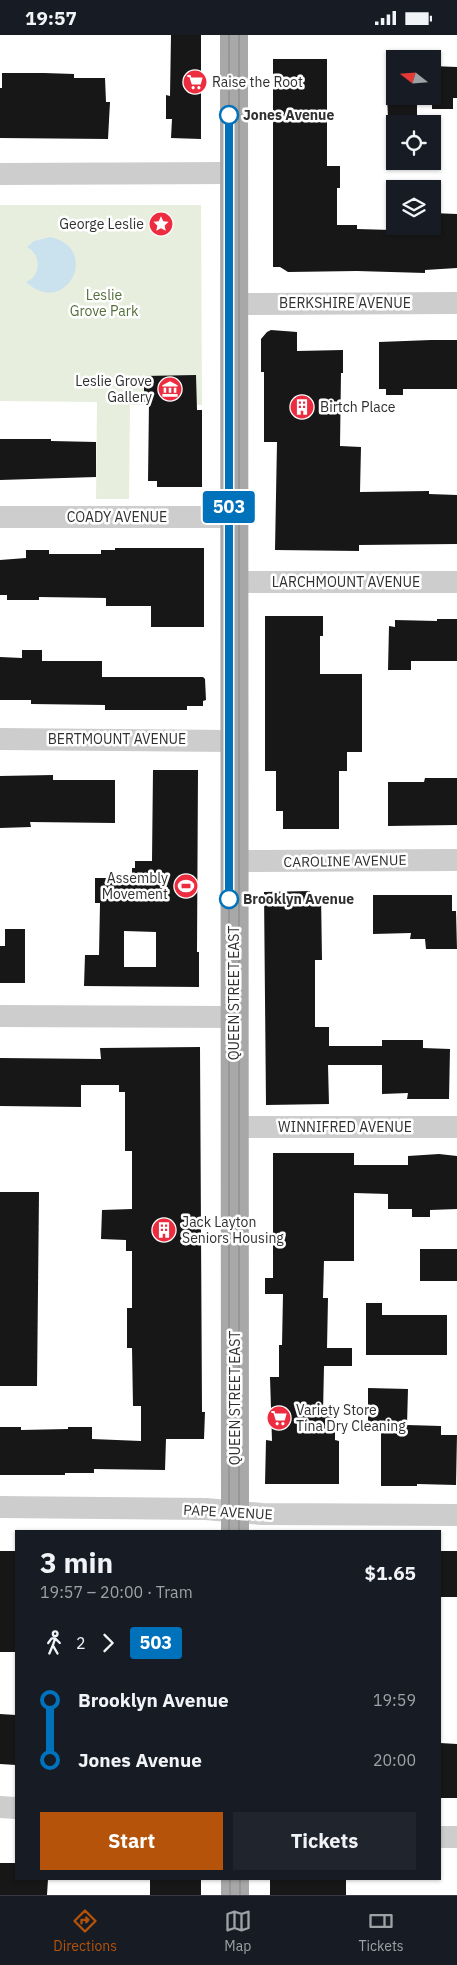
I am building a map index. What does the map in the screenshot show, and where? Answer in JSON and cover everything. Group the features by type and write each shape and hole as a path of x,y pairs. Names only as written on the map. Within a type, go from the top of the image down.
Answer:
{"main road":[{"name":"QUEEN STREET EAST","path":"234,35 235,1521"},
{"path":"235,1880 235,1895"}],"street":[{"path":"0,174 233,173"},
{"name":"BERKSHIRE AVENUE","path":"233,304 457,303"},
{"name":"COADY AVENUE","path":"0,517 235,517"},
{"name":"LARCHMOUNT AVENUE","path":"234,582 457,582"},
{"name":"BERTMOUNT AVENUE","path":"0,739 233,741"},
{"name":"CAROLINE AVENUE","path":"234,861 457,859"},
{"path":"0,1016 234,1017"},
{"name":"WINNIFRED AVENUE","path":"234,1127 457,1127"},
{"name":"PAPE AVENUE","path":"0,1507 206,1509 235,1521 262,1514 457,1515"},
{"path":"0,1807 15,1807"},
{"path":"441,1837 457,1837"}],"green space":[{"name":"Leslie Grove Park","path":"0,205 201,205 202,405 130,405 129,499 96,499 97,402 0,401"}],"water":[{"path":"50,237 66,244 74,254 76,266 72,277 65,287 54,292 41,291 26,282 35,275 38,265 35,255 27,247 34,241"}],"building":[{"path":"171,35 201,35 201,139 171,138 172,119 166,119 166,95 170,96"},
{"path":"273,59 327,59 327,166 340,166 340,188 337,188 337,225 357,225 357,229 386,230 386,235 441,235 441,213 457,214 457,268 425,270 425,273 357,271 288,272 280,267 273,267"},
{"path":"441,66 457,67 457,98 453,98 453,109 432,109 432,105 441,105"},
{"path":"2,73 74,74 74,78 105,78 106,102 110,102 108,139 0,138 0,88 2,88"},
{"path":"387,105 417,105 417,115 388,115"},
{"path":"271,330 297,332 297,351 343,350 340,446 361,447 360,492 429,491 429,494 457,495 457,544 359,545 359,551 275,550 277,442 264,442 264,372 261,372 261,339"},
{"path":"457,340 457,389 403,389 403,395 386,395 386,389 379,389 379,342"},
{"path":"196,375 197,410 202,410 202,487 157,487 157,481 148,481 149,402 144,402 144,376"},
{"path":"0,439 51,439 51,441 96,442 96,477 0,480"},
{"path":"115,548 204,548 204,627 151,627 151,606 106,606 106,598 39,597 39,600 7,600 7,595 0,595 0,560 26,558 26,550 49,550 49,554 101,554 101,550 115,550"},
{"path":"265,616 323,616 323,636 320,636 320,674 362,674 362,752 347,752 347,771 339,771 339,829 283,829 283,811 276,811 276,771 265,771"},
{"path":"437,619 457,619 457,661 411,661 411,670 388,670 389,626 395,627 395,620 437,621"},
{"path":"22,650 42,650 42,661 102,661 102,677 203,677 205,679 206,700 203,701 203,706 187,706 187,710 105,710 105,705 31,704 31,700 0,700 0,657 22,658"},
{"path":"153,770 198,770 197,952 199,952 199,987 84,986 85,955 99,955 100,903 95,903 95,878 132,878 132,868 135,868 135,861 152,861","holes":["124,931 156,932 156,967 124,967"]},
{"path":"53,775 53,780 115,780 115,823 30,822 31,827 0,828 0,776"},
{"path":"425,778 457,778 457,825 388,826 388,782 424,782"},
{"path":"310,891 310,895 321,894 322,960 315,960 315,1027 329,1027 329,1046 382,1046 382,1040 423,1040 423,1048 450,1049 449,1099 407,1099 408,1093 382,1094 382,1065 328,1065 329,1104 266,1105 264,892"},
{"path":"373,895 452,895 452,911 456,911 457,949 426,949 425,939 410,939 411,933 373,934"},
{"path":"5,929 25,929 25,983 0,983 0,946 5,946"},
{"name":"Jack Layton Seniors Housing","path":"200,1047 202,1412 205,1412 204,1439 166,1439 165,1470 94,1469 94,1473 65,1473 65,1475 0,1475 0,1427 21,1427 21,1430 92,1427 92,1439 141,1441 141,1406 133,1406 132,1348 127,1348 127,1308 132,1308 132,1251 126,1251 126,1240 101,1239 102,1210 132,1209 132,1151 125,1151 125,1092 119,1092 119,1085 81,1085 81,1107 0,1106 0,1058 101,1059 100,1048"},
{"path":"273,1153 354,1153 354,1165 408,1165 408,1156 439,1154 457,1156 457,1209 430,1210 430,1217 412,1217 412,1209 388,1209 388,1194 354,1193 354,1261 324,1261 323,1298 328,1298 327,1348 352,1348 352,1366 324,1366 323,1413 335,1413 335,1440 339,1441 339,1484 265,1484 266,1440 272,1441 270,1377 279,1377 279,1345 282,1345 283,1294 265,1294 265,1278 273,1278"},
{"path":"0,1192 39,1192 37,1386 0,1386"},
{"path":"420,1249 457,1249 457,1281 420,1281"},
{"path":"366,1303 382,1303 382,1315 447,1315 447,1355 366,1355"},
{"path":"368,1388 408,1389 407,1425 441,1426 441,1435 457,1435 456,1485 417,1484 417,1486 381,1486 381,1430 368,1430"},
{"path":"0,1551 15,1551 15,1652 0,1652"},
{"path":"441,1551 457,1551 457,1597 441,1597"},
{"path":"0,1714 15,1715 15,1765 0,1764"},
{"path":"441,1743 457,1744 457,1798 441,1798"},
{"path":"0,1863 15,1863 15,1880 48,1880 47,1895 0,1895"},
{"path":"150,1880 201,1880 201,1895 150,1895"},
{"path":"270,1880 346,1880 346,1895 270,1895"}],"tram line":[{"path":"229,35 229,1530"},
{"path":"239,35 239,1530"},
{"name":"503","path":"229,115 229,899"},
{"path":"230,1880 230,1895"},
{"path":"240,1880 240,1895"}],"place":[{"name":"Raise the Root","path":"195,82"},
{"name":"Jones Avenue","path":"229,115"},
{"name":"George Leslie","path":"161,224"},
{"name":"Leslie Grove Gallery","path":"170,389"},
{"name":"Birtch Place","path":"302,407"},
{"name":"Assembly Movement","path":"186,886"},
{"name":"Brooklyn Avenue","path":"229,899"},
{"name":"Jack Layton Seniors Housing","path":"164,1230"},
{"name":"Variety Store Tina Dry Cleaning","path":"279,1418"}]}
